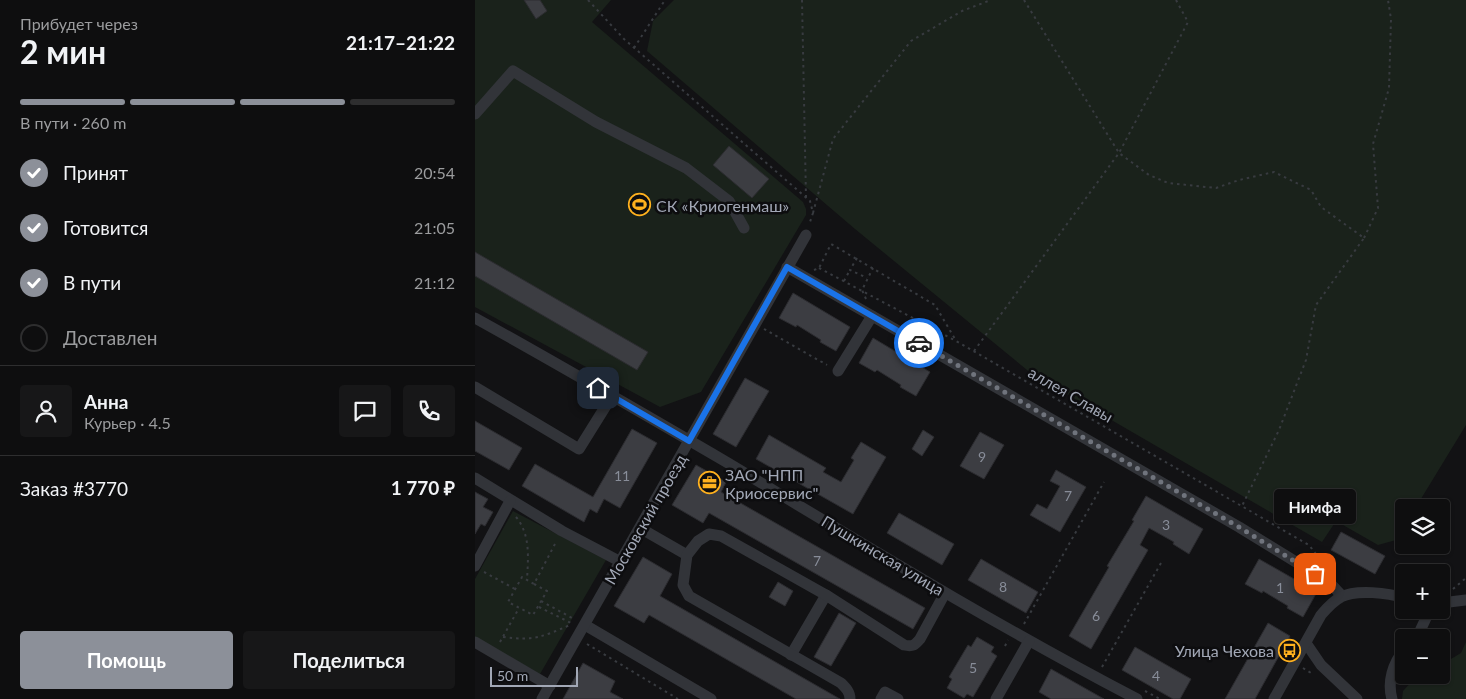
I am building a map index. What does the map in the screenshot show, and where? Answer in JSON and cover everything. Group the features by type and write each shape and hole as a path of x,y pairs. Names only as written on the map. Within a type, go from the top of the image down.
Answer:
{"street":[{"path":"475,114 513,71 596,122 686,168 729,201 744,228"},
{"name":"Московский проезд","path":"542,699 580,622 621,562 806,235"},
{"path":"787,267 1239,527 1330,583 1342,596"},
{"path":"838,371 872,316"},
{"name":"Пушкинская улица","path":"475,318 612,396 1029,641 1137,699"},
{"path":"475,387 579,450 612,396"},
{"path":"475,478 508,505 621,562"},
{"path":"479,569 508,505"},
{"path":"640,528 687,555"},
{"path":"849,699 850,694 841,683 689,596 683,584 687,555 698,541 709,534 721,536 826,594 904,645 915,645 920,639 945,592"},
{"path":"1275,699 1321,615 1331,604 1342,596 1359,593 1395,596"},
{"path":"791,655 826,594"},
{"path":"1450,602 1466,600"},
{"path":"1450,604 1454,602"},
{"path":"580,622 711,699"},
{"path":"996,699 1029,641"},
{"path":"475,642 550,686"},
{"path":"1306,643 1321,665 1357,699"},
{"path":"1387,697 1395,665"},
{"path":"881,699 885,692 898,699"}],"path":[{"path":"588,0 634,48 806,198 813,213"},
{"path":"634,48 665,0"},
{"path":"802,0 806,198"},
{"path":"806,235 833,138 911,41 962,11 991,0"},
{"path":"1024,0 1119,153 1149,175 1168,183 1216,188 1239,180 1274,172 1311,190 1321,207 1364,238"},
{"path":"974,352 1119,153 1188,22 1176,0"},
{"path":"1243,506 1279,430 1306,360 1316,305 1364,238 1378,208 1373,144 1389,88 1391,19 1388,0"},
{"name":"аллея Славы","path":"857,258 831,244 819,268 956,341 1309,544"},
{"path":"844,281 857,258 935,305 956,341"},
{"path":"872,316 862,290 873,267"},
{"path":"850,270 867,278"},
{"path":"756,324 838,371"},
{"path":"1024,624 1104,482"},
{"path":"508,505 520,522 525,536 528,550 527,580"},
{"path":"534,584 562,531"},
{"path":"1096,678 1161,563"},
{"path":"479,569 515,590"},
{"path":"522,577 527,580 547,591 533,615 508,602 522,577"},
{"path":"541,601 580,622"},
{"path":"503,637 524,640 543,637 573,624 538,606"},
{"path":"493,653 519,608"},
{"path":"587,644 678,699"}],"shaded area":[{"name":"СК «Криогенмаш»","path":"475,0 611,0 592,22 803,202 806,215 701,392 660,407 475,307"},
{"path":"674,0 1466,0 1466,425 1421,499 1395,499 1395,540 1378,545 1336,521 1322,542 1032,374 855,229 647,51 653,21"},
{"path":"513,511 606,560 540,674 475,637 475,579"},
{"path":"1466,642 1466,699 1402,699 1403,691 1410,684 1450,684 1450,660 1461,653"}],"building":[{"path":"524,0 540,0 547,11 536,19"},
{"path":"729,146 769,179 752,198 713,165"},
{"path":"475,252 648,352 637,370 475,276"},
{"path":"793,293 850,327 836,351 797,325 796,327 779,318"},
{"path":"873,338 930,372 916,396 877,370 875,372 859,363"},
{"path":"745,378 769,391 736,447 713,434"},
{"path":"475,421 522,448 509,470 475,451"},
{"path":"632,429 657,443 620,508 604,499 597,513 590,509 584,522 522,486 535,464 593,497"},
{"path":"923,430 934,437 922,456 912,449"},
{"path":"980,432 1004,445 984,479 960,466"},
{"path":"769,435 826,468 823,472 841,482 854,460 851,458 861,442 886,457 853,514 756,459"},
{"path":"696,465 726,482 721,492 925,608 913,629 709,513 703,523 672,505"},
{"path":"1056,470 1086,487 1060,532 1030,515 1037,504 1047,509 1060,486 1050,481"},
{"path":"475,492 488,499 483,507 493,512 485,526 481,524 475,534"},
{"path":"1146,496 1203,529 1189,554 1173,544 1174,542 1149,528 1140,545 1148,550 1091,649 1069,636 1109,567 1107,566 1134,521 1132,520"},
{"path":"899,513 954,544 942,565 887,533"},
{"path":"1341,532 1385,556 1375,574 1331,550"},
{"path":"643,557 672,574 660,596 840,699 796,699 649,615 644,623 614,606"},
{"path":"981,559 1038,592 1026,613 968,580"},
{"path":"1259,559 1317,592 1303,617 1263,591 1262,593 1245,584"},
{"path":"778,582 793,591 785,606 769,597"},
{"path":"839,613 856,623 831,666 814,657"},
{"path":"1268,623 1290,636 1255,699 1225,699"},
{"path":"977,637 994,647 991,652 997,656 973,697 967,694 964,698 947,688 952,679 949,677 968,645 971,647"},
{"path":"1135,647 1191,679 1180,699 1173,699 1122,670"},
{"path":"583,663 615,681 610,692 623,699 563,699"},
{"path":"1051,669 1104,699 1051,699 1039,692"}],"way so far":[{"path":"919,343 1239,527 1315,574"}],"place":[{"name":"СК «Криогенмаш»","path":"640,205"},
{"name":"ЗАО \"НПП Криосервис\"","path":"709,483"},
{"name":"Нимфа","path":"1315,574"},
{"name":"Улица Чехова","path":"1290,650"}],"route":[{"path":"598,388 689,441 787,267 919,343"}]}
